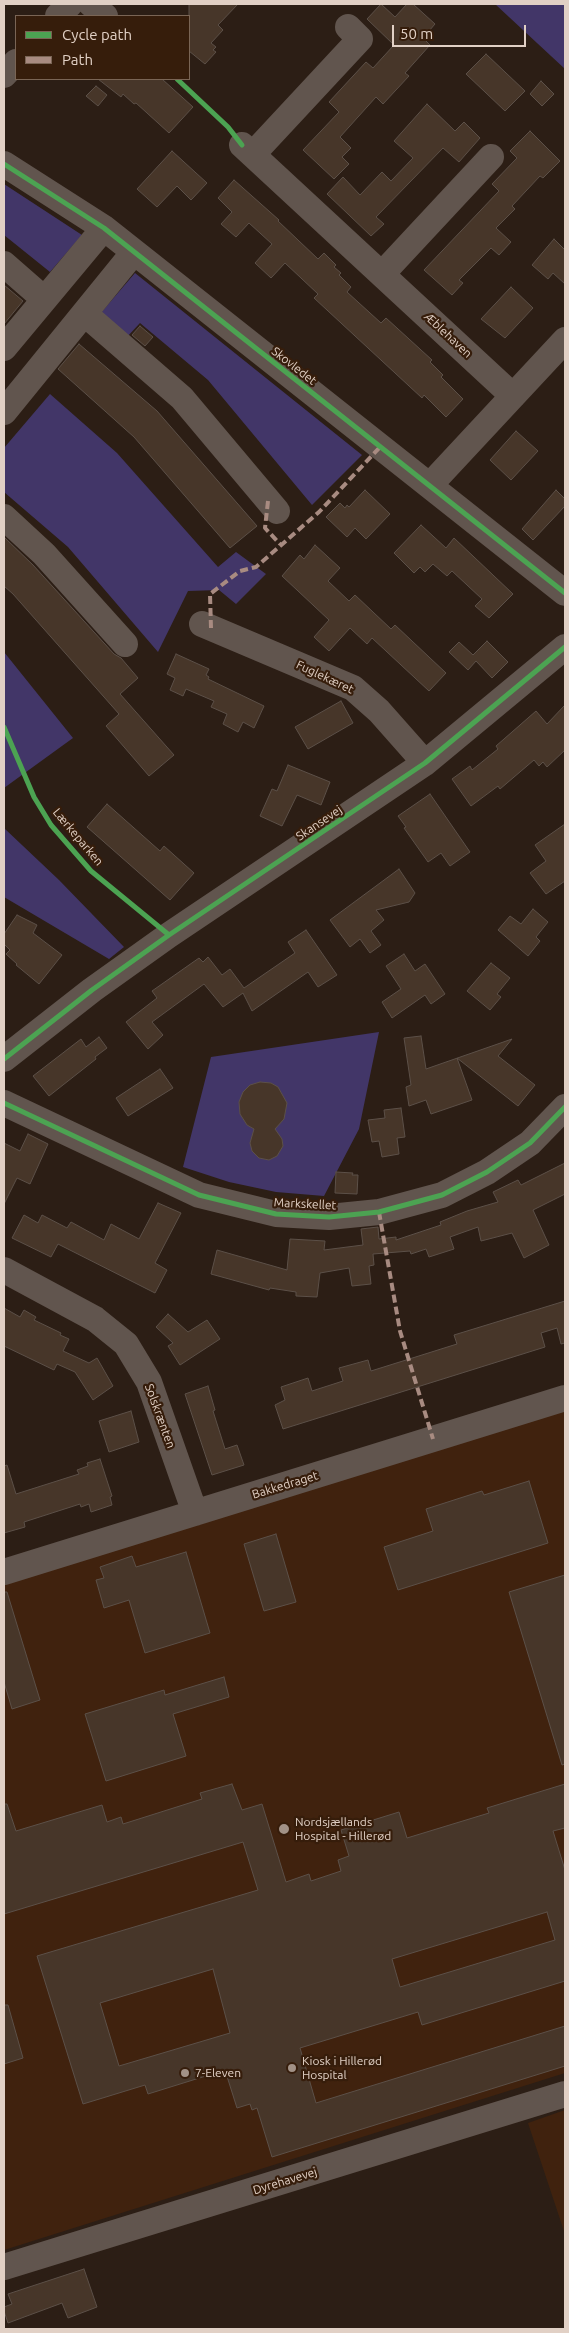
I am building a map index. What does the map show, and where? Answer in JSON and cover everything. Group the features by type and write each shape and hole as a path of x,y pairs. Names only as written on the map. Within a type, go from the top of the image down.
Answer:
{"street":[{"path":"59,15 70,4"},
{"path":"91,4 104,15"},
{"name":"Æblehaven","path":"348,27 360,39 248,150 513,396"},
{"path":"4,76 15,63"},
{"path":"382,274 491,157"},
{"name":"Skovledet","path":"4,164 104,228 565,593"},
{"path":"4,348 104,228"},
{"path":"4,412 134,252"},
{"path":"4,264 44,299"},
{"path":"85,314 182,398 277,511"},
{"path":"430,485 565,340"},
{"path":"4,517 44,554 126,644"},
{"name":"Fuglekæret","path":"202,624 353,688 379,711 425,763"},
{"name":"Skansevej","path":"4,1059 85,996 169,935 425,763 565,647"},
{"name":"Markskellet","path":"4,1103 199,1196 276,1214 329,1217 379,1212 442,1195 487,1172 530,1143 565,1107"},
{"name":"Solskrænten","path":"4,1270 96,1319 126,1344 149,1382 195,1513"},
{"name":"Bakkedraget","path":"4,1572 565,1398"},
{"name":"Dyrehavevej","path":"4,2267 565,2094"}],"shaded area":[{"path":"495,4 565,4 565,69"},
{"path":"4,184 82,235 50,272 4,235"},
{"path":"135,273 362,455 312,505 208,380 140,323 126,338 99,315"},
{"path":"50,394 117,453 218,567 236,552 266,574 236,604 219,590 188,591 158,652 68,547 4,492 4,448"},
{"path":"4,652 73,738 4,788"},
{"path":"4,828 59,880 124,947 109,959 4,897"},
{"path":"379,1032 359,1129 324,1196 276,1192 229,1182 183,1167 211,1057"},
{"name":"Nordsjællands Hospital - Hillerød","path":"565,1408 565,2073 4,2250 4,1584"},
{"path":"565,2110 565,2234 528,2123"}],"building":[{"path":"189,4 238,4 218,25 223,30 211,43 216,47 213,50 216,52 205,64 190,52"},
{"path":"381,4 395,17 407,4 413,4 435,24 423,38 430,45 405,73 409,76 383,104 376,97 340,137 351,148 342,157 349,164 334,179 303,150 339,112 329,102 366,62 373,68 394,45 367,19"},
{"path":"486,54 525,91 505,111 466,74"},
{"path":"99,80 163,80 193,107 169,133 136,103 134,104 123,94 121,97"},
{"path":"541,81 554,94 542,106 530,94"},
{"path":"96,86 107,95 98,106 86,96"},
{"path":"427,104 455,131 464,122 480,138 459,162 443,148 376,217 384,224 371,236 327,194 343,177 360,195 382,172 391,181 413,158 394,141"},
{"path":"530,131 560,161 543,178 540,176 512,206 515,209 496,228 511,242 499,255 491,248 459,280 463,283 452,295 424,270 499,191 492,184 517,158 510,151"},
{"path":"172,151 207,183 191,200 177,186 157,207 137,189"},
{"path":"234,180 279,220 318,259 324,253 336,265 334,267 341,273 339,275 351,287 347,292 381,323 386,318 432,360 430,362 443,375 441,377 463,399 446,417 424,395 422,398 314,298 318,294 285,263 271,278 255,263 272,244 249,223 236,237 221,224 232,212 218,198"},
{"path":"554,239 565,250 565,284 553,273 548,279 532,265"},
{"path":"4,285 23,301 4,324"},
{"path":"511,287 533,308 505,338 481,319"},
{"path":"140,326 153,337 145,346 132,335"},
{"path":"79,344 157,411 257,526 230,548 134,437 58,369"},
{"path":"516,431 538,451 511,480 490,460"},
{"path":"365,490 390,514 366,539 355,528 347,537 326,517 340,503 345,508 347,505 349,507"},
{"path":"556,490 565,499 565,506 533,540 522,529"},
{"path":"421,525 446,548 454,538 513,594 489,618 475,606 482,599 452,571 447,576 433,564 425,572 420,567 414,573 394,553"},
{"path":"4,537 33,565 138,678 120,694 174,755 149,776 106,726 119,714 4,586"},
{"path":"315,545 340,568 328,581 349,601 355,595 391,629 395,625 446,673 429,691 372,638 367,644 350,628 329,651 314,637 329,620 282,576 300,555 304,559"},
{"path":"487,641 508,662 492,678 476,661 468,670 449,652 459,642 473,655"},
{"path":"176,654 209,669 206,675 209,677 208,679 264,706 254,728 243,722 238,732 223,724 227,714 211,707 214,701 186,689 183,696 170,690 175,678 167,674"},
{"path":"341,701 353,723 308,749 295,727"},
{"path":"565,705 565,750 547,767 543,762 539,766 534,760 500,789 498,786 471,806 452,779 470,766 472,770 498,749 496,746 536,711 547,724"},
{"path":"288,765 330,782 321,805 297,795 282,826 260,816 272,789 277,791"},
{"path":"430,794 470,852 450,866 441,853 428,862 404,828 406,827 398,816"},
{"path":"107,804 160,851 164,846 194,873 170,900 87,827"},
{"path":"565,824 565,881 546,894 530,873 546,861 535,845"},
{"path":"399,869 415,893 409,902 376,910 384,920 371,931 381,945 370,953 360,939 350,947 330,920"},
{"path":"533,909 548,922 536,937 540,941 528,956 498,930 510,916 521,924"},
{"path":"17,915 37,925 33,933 62,955 39,984 6,954 10,950 4,944 4,934"},
{"path":"306,930 337,975 318,987 308,972 252,1011 243,993 223,1007 204,984 152,1022 163,1035 148,1049 126,1022 157,998 152,991 199,958 203,962 208,957 222,975 230,969 244,988 295,953 288,942"},
{"path":"404,954 415,971 425,964 445,994 431,1004 425,995 392,1018 382,1002 401,989 386,966"},
{"path":"491,963 510,978 497,994 501,997 490,1010 467,991"},
{"path":"421,1036 426,1069 457,1058 472,1100 431,1114 426,1100 409,1106 406,1087 411,1085 404,1038"},
{"path":"99,1037 107,1048 49,1096 33,1076 81,1039 86,1047"},
{"path":"512,1039 498,1056 535,1085 518,1106 457,1058"},
{"path":"160,1069 173,1088 128,1116 116,1098"},
{"path":"260,1082 271,1083 278,1087 287,1103 284,1119 275,1129 282,1139 283,1146 277,1156 269,1160 259,1158 252,1151 250,1143 254,1129 247,1125 240,1114 239,1102 243,1092 250,1085"},
{"path":"401,1108 405,1137 397,1138 399,1154 382,1157 379,1141 372,1142 368,1120 385,1118 384,1110"},
{"path":"28,1134 48,1144 30,1184 17,1178 4,1204 4,1143 20,1151"},
{"path":"565,1163 565,1194 533,1210 549,1245 524,1258 512,1233 481,1241 478,1227 450,1237 454,1249 429,1257 426,1249 411,1254 410,1251 373,1254 374,1265 369,1266 371,1284 352,1286 349,1268 320,1273 317,1297 296,1296 296,1292 270,1288 269,1290 211,1274 217,1250 287,1270 290,1239 325,1241 324,1250 363,1245 361,1229 378,1227 379,1239 396,1237 396,1240 441,1225 440,1222 467,1211 498,1202 493,1192 518,1180 521,1185"},
{"path":"336,1172 358,1175 357,1194 335,1193"},
{"path":"158,1203 181,1213 155,1263 167,1270 155,1293 58,1244 51,1257 12,1238 24,1215 38,1223 42,1215 67,1228 71,1222 104,1240 111,1224 139,1239"},
{"path":"565,1301 565,1343 561,1344 557,1328 541,1333 545,1347 283,1429 275,1405 285,1400 281,1387 308,1378 312,1391 343,1381 339,1368 368,1360 371,1371 457,1344 454,1335"},
{"path":"4,1308 20,1317 24,1310 36,1317 34,1320 61,1333 60,1335 69,1339 63,1351 89,1363 97,1358 113,1386 93,1400 75,1372 57,1364 54,1370 4,1346"},
{"path":"168,1314 188,1332 207,1320 220,1339 180,1365 168,1346 173,1343 156,1327"},
{"path":"208,1386 215,1410 213,1411 225,1449 237,1445 244,1465 212,1475 185,1394"},
{"path":"131,1411 139,1442 109,1452 99,1421"},
{"path":"100,1459 112,1496 110,1497 112,1505 91,1512 89,1504 81,1507 80,1504 24,1522 25,1527 4,1533 4,1466 7,1465 16,1494 79,1474 77,1470 88,1466 87,1463"},
{"path":"529,1481 548,1543 398,1590 384,1547 433,1531 426,1509 482,1491 484,1495"},
{"path":"276,1534 296,1602 264,1611 244,1544"},
{"path":"186,1552 210,1633 145,1653 129,1600 104,1608 96,1580 104,1578 100,1567 132,1556 136,1567"},
{"path":"565,1575 565,1764 562,1765 509,1592"},
{"path":"4,1592 7,1592 40,1700 12,1709 4,1682"},
{"path":"224,1677 229,1697 173,1714 186,1756 106,1781 85,1714 164,1690 165,1695"},
{"path":"232,1784 242,1810 262,1804 286,1882 309,1874 311,1881 341,1871 338,1860 349,1856 341,1830 399,1812 407,1838 489,1813 487,1808 565,1784 565,1828 553,1831 565,1870 565,1981 422,2025 418,2012 300,2048 316,2103 565,2026 565,2066 272,2157 257,2108 252,2110 250,2104 237,2108 225,2070 148,2094 145,2085 83,2104 37,1956 258,1890 243,1842 4,1914 4,1804 7,1804 16,1831 102,1805 107,1822 121,1817 123,1824 202,1799 200,1793","holes":["547,1912 555,1940 400,1987 392,1959","213,1969 230,2033 119,2066 100,2003"]},
{"path":"4,2005 8,2005 23,2058 4,2064"},
{"path":"84,2269 97,2307 68,2318 62,2303 8,2323 4,2307 12,2304 8,2294"}],"marked path":[{"path":"211,628 210,594 240,571 256,567 319,512 381,446"},
{"path":"268,501 265,528 280,544"},
{"path":"379,1212 400,1331 433,1439"}],"cycle path":[{"path":"178,80 228,127 242,145"},
{"path":"4,164 104,228 565,593"},
{"path":"4,1059 92,990 169,935 425,763 565,647"},
{"name":"Lærkeparken","path":"4,727 34,797 51,825 91,871 169,935"},
{"path":"4,1103 199,1195 276,1214 329,1217 379,1212 442,1195 487,1172 530,1143 565,1107"}],"place":[{"name":"Nordsjællands Hospital - Hillerød","path":"284,1829"},
{"name":"Kiosk i Hillerød Hospital","path":"292,2068"},
{"name":"7-Eleven","path":"185,2073"}]}
